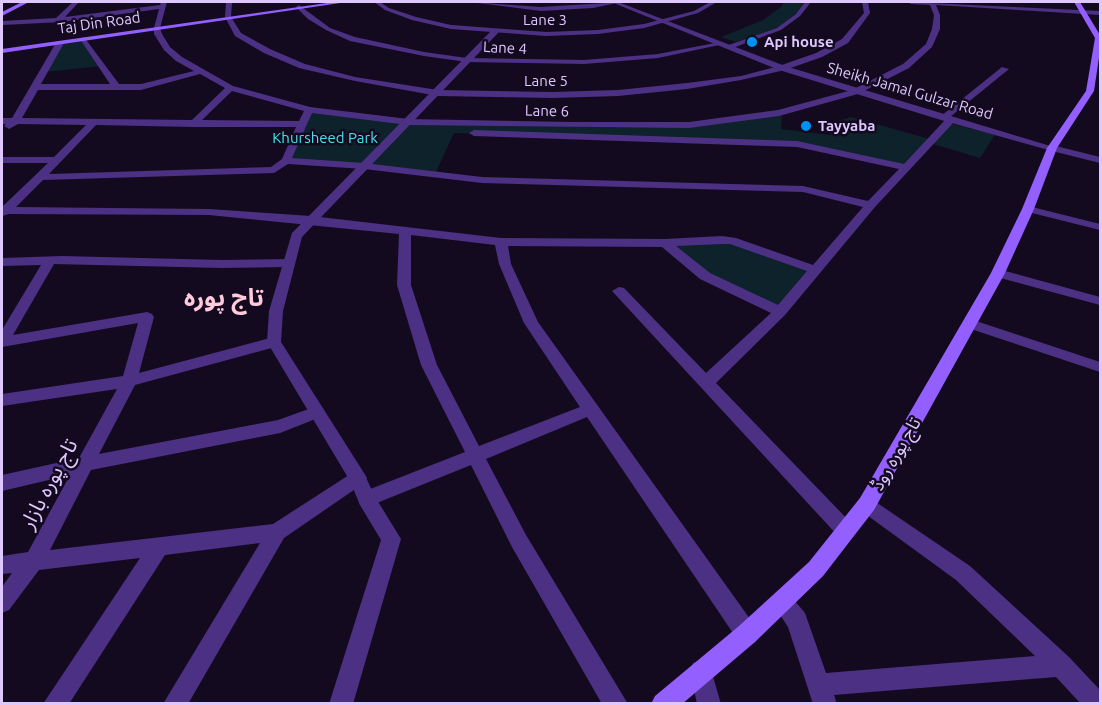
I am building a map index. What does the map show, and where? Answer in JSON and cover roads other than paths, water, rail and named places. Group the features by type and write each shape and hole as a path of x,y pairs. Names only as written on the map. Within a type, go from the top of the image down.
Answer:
{"main road":[{"path":"2,14 26,2"},
{"name":"Taj Din Road","path":"2,51 293,6 344,2"},
{"name":"تاج پورہ روڈ","path":"663,704 747,634 816,569 867,504 998,273 1028,209 1052,148 1090,91 1099,38 1077,2"}],"street":[{"path":"63,20 58,20 76,2"},
{"path":"122,12 124,2"},
{"path":"228,17 229,2"},
{"name":"Lane 3","path":"377,2 387,9 414,19 450,27 495,32 581,33 664,22 696,12 714,2"},
{"path":"473,2 541,9 616,2"},
{"name":"Sheikh Jamal Gulzar Road","path":"616,2 782,68 855,92 1101,160"},
{"name":"Lane 4","path":"293,6 328,29 353,39 424,54 467,60 584,62 658,56 723,45 779,29 798,15 808,2"},
{"name":"Lane 5","path":"228,17 238,34 267,51 302,66 386,85 438,93 552,95 618,93 687,86 741,78 782,68 819,55 845,41 867,13 865,2"},
{"path":"911,2 1101,13"},
{"name":"Lane 6","path":"157,28 167,48 199,72 230,88 309,110 404,126 689,125 779,113 855,92 906,66 929,45 936,29 938,15 932,3"},
{"path":"2,23 63,20 164,4 157,28"},
{"path":"341,704 391,539 367,499 358,478 274,342 276,311 296,236 495,32"},
{"path":"84,39 116,87"},
{"path":"2,132 15,122 60,43"},
{"path":"707,382 780,312 948,119 1005,69"},
{"path":"35,87 141,87 199,72"},
{"path":"193,124 230,88"},
{"path":"39,177 274,170 286,161 309,110"},
{"path":"2,121 302,124"},
{"path":"3,212 93,123"},
{"path":"404,126 797,144 907,168"},
{"path":"2,160 57,160"},
{"path":"286,161 364,166 482,180 803,189 871,205"},
{"path":"1028,209 1101,227"},
{"path":"3,212 208,212 311,220 501,242 732,241 816,270"},
{"path":"405,231 404,285 429,365 519,541 616,704"},
{"path":"501,242 506,264 531,323 747,634"},
{"path":"666,243 705,276 780,312"},
{"path":"2,262 50,260 222,264 289,262"},
{"path":"2,341 50,260"},
{"path":"998,273 1101,301"},
{"path":"619,291 846,531"},
{"name":"تاج پورہ بازار","path":"2,341 147,317 129,381 34,561 2,603"},
{"path":"970,324 1101,367"},
{"path":"2,400 129,381 274,342"},
{"path":"367,499 591,409"},
{"path":"2,483 85,464 280,426 317,412"},
{"path":"175,704 277,532 358,478"},
{"path":"867,504 963,573 1061,665 1096,704"},
{"path":"2,565 277,532"},
{"path":"55,704 159,546"},
{"path":"782,601 797,621 822,694 1061,665"},
{"path":"701,672 709,704"}],"place":[{"name":"Api house","path":"752,42"},
{"name":"Tayyaba","path":"806,126"}],"district":[{"name":"تاج پورہ","path":"224,298"}],"park label":[{"name":"Khursheed Park","path":"325,138"}]}
